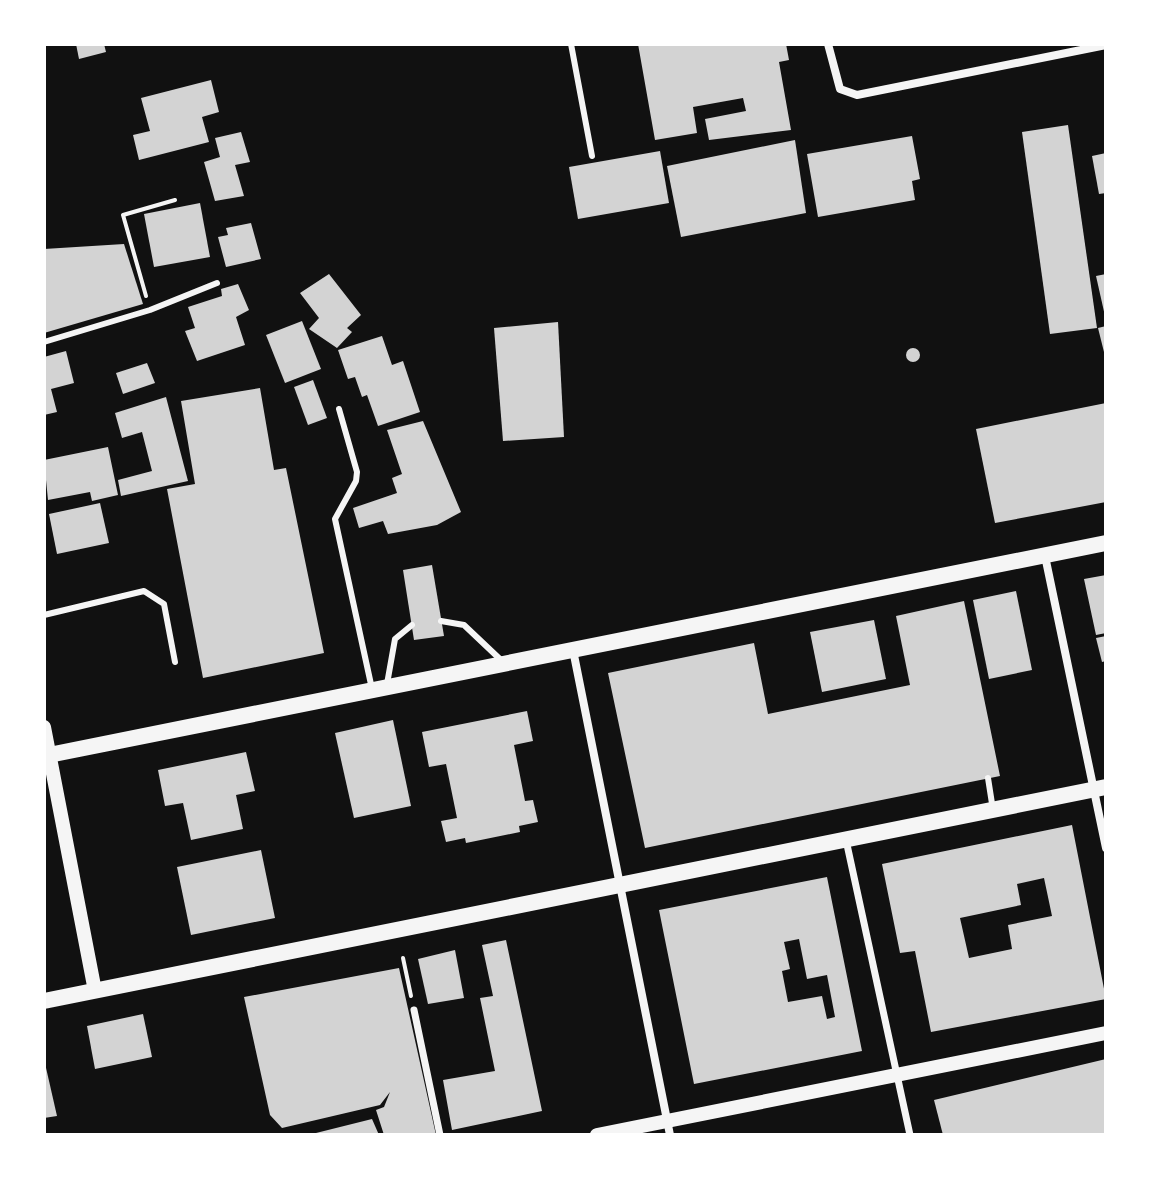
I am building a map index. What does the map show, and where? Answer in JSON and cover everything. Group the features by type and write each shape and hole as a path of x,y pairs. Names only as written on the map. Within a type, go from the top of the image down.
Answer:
{"main road":[{"path":"47,755 1106,543"},
{"path":"44,1001 1100,788"}],"street":[{"path":"828,44 836,84 844,93 857,95 1106,45"},
{"path":"1045,555 1100,788 1106,848"},
{"path":"573,650 669,1128"},
{"path":"44,727 95,991"},
{"path":"846,840 910,1135"},
{"path":"414,1010 440,1135"},
{"path":"597,1135 669,1128 896,1075 1106,1033"}],"lane":[{"path":"571,44 592,156"},
{"path":"44,342 150,310 217,283"},
{"path":"339,409 357,472 356,481 335,519 380,689"},
{"path":"44,615 144,591 164,604 175,662"},
{"path":"441,621 464,625 504,664"},
{"path":"380,689 395,639 412,625"},
{"path":"988,778 994,810"}],"path":[{"path":"150,310 123,215 175,200"},
{"path":"403,958 414,1010"}],"building":[{"path":"76,44 104,44 106,52 79,59"},
{"path":"638,44 786,44 789,60 779,62 791,130 709,140 705,119 746,111 743,98 693,107 697,133 655,140"},
{"path":"211,80 219,112 202,117 209,142 139,160 133,135 150,131 141,98"},
{"path":"1068,125 1097,328 1050,334 1022,132"},
{"path":"241,132 250,162 235,165 244,196 215,201 204,162 220,157 215,138"},
{"path":"912,136 920,179 912,181 915,200 818,217 807,154"},
{"path":"795,140 806,213 681,237 667,166"},
{"path":"660,151 669,203 578,219 569,167"},
{"path":"1106,153 1106,193 1099,194 1092,156"},
{"path":"200,203 210,257 154,267 144,214"},
{"path":"251,223 261,259 226,267 218,237 228,235 226,228"},
{"path":"124,244 143,304 44,333 44,249"},
{"path":"329,274 361,315 347,328 352,332 337,348 309,329 319,318 300,293"},
{"path":"1106,274 1106,316 1105,316 1096,276"},
{"path":"238,284 249,310 236,317 245,345 197,361 185,331 195,328 188,307 222,296 221,289"},
{"path":"302,321 321,369 285,383 266,335"},
{"path":"558,322 564,437 503,441 494,328"},
{"path":"1106,326 1106,356 1105,356 1098,328"},
{"path":"382,336 392,365 403,361 420,412 378,426 367,395 362,397 355,377 348,379 338,350"},
{"path":"913,348 920,355 913,362 906,355"},
{"path":"66,351 74,383 51,389 57,412 44,415 44,357"},
{"path":"147,363 155,383 123,394 116,373"},
{"path":"313,380 327,418 308,425 294,387"},
{"path":"260,388 274,470 286,468 324,653 203,678 167,489 195,484 181,401"},
{"path":"166,397 188,481 121,496 118,480 152,471 142,432 122,438 115,413"},
{"path":"1106,403 1106,502 995,523 976,429"},
{"path":"423,421 461,512 437,525 388,534 383,521 359,528 353,508 397,493 392,478 402,474 387,430"},
{"path":"108,447 118,495 92,501 90,492 48,500 44,460"},
{"path":"100,503 109,543 57,554 49,514"},
{"path":"432,565 444,636 414,640 403,570"},
{"path":"1106,575 1106,633 1096,635 1084,579"},
{"path":"1016,591 1032,670 989,679 973,600"},
{"path":"964,601 1000,776 645,848 608,673 754,643 768,714 910,685 896,616"},
{"path":"874,620 886,679 822,692 810,632"},
{"path":"1106,636 1106,661 1102,662 1096,638"},
{"path":"527,711 533,741 514,745 525,801 533,800 538,822 519,826 520,832 466,843 465,838 446,842 441,821 457,818 446,764 429,767 422,732"},
{"path":"393,720 411,806 354,818 335,733"},
{"path":"246,752 255,791 236,795 243,829 191,840 183,803 165,806 158,770"},
{"path":"1072,825 1106,999 931,1032 915,951 900,953 882,864","holes":["1044,878 1052,916 1008,925 1012,949 969,958 960,918 1021,905 1017,884"]},
{"path":"261,850 275,918 191,935 177,867"},
{"path":"827,877 862,1051 694,1084 659,910","holes":["799,939 807,979 827,975 835,1017 827,1019 822,996 788,1002 782,971 790,969 784,942"]},
{"path":"506,940 542,1111 452,1130 443,1080 495,1071 480,998 493,996 482,945"},
{"path":"455,950 464,998 428,1004 418,959"},
{"path":"399,968 436,1135 384,1135 376,1110 384,1107 390,1092 380,1105 282,1128 270,1115 244,997"},
{"path":"143,1014 152,1057 95,1069 87,1026"},
{"path":"44,1059 57,1116 44,1118"},
{"path":"1106,1059 1106,1135 943,1135 934,1100"},
{"path":"372,1119 379,1135 312,1135 312,1134"}]}
